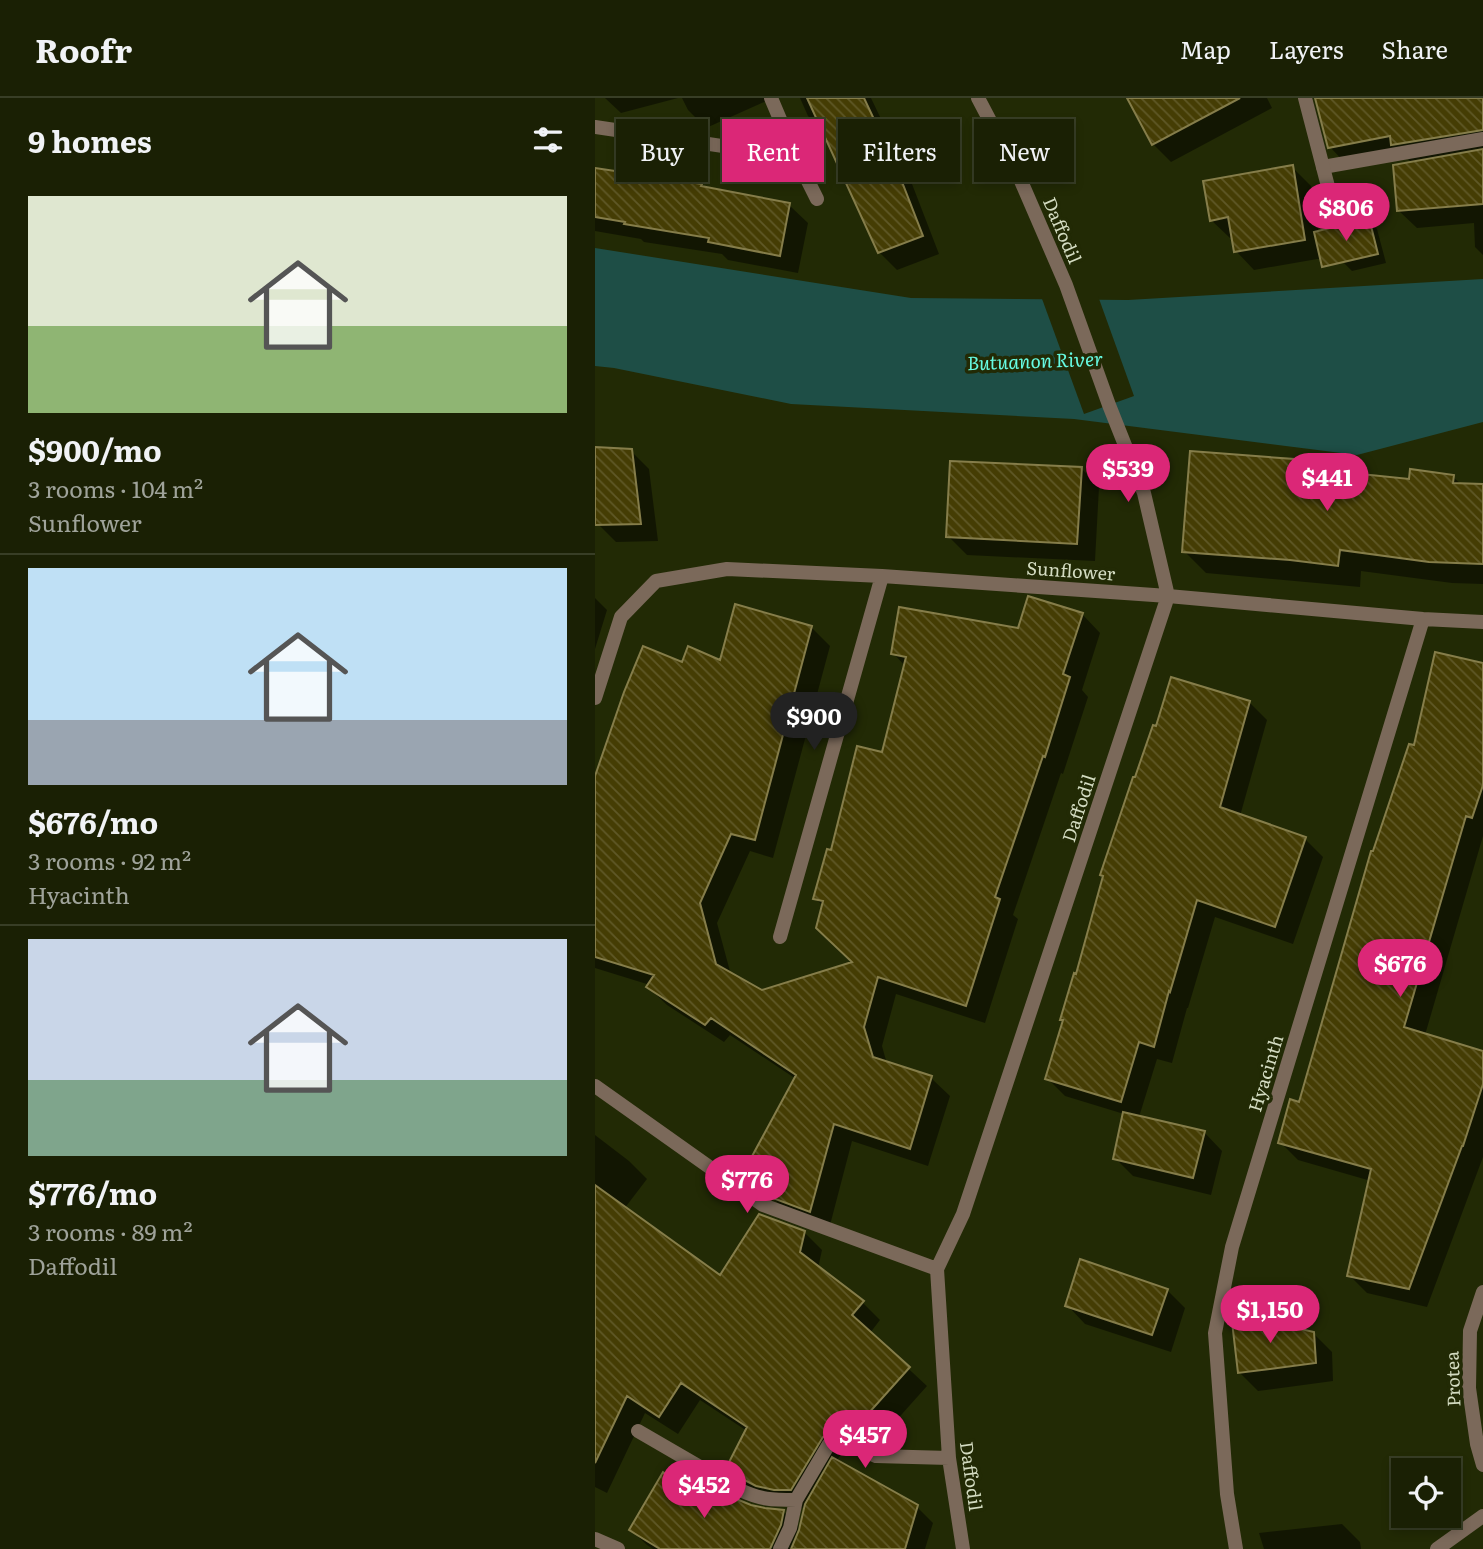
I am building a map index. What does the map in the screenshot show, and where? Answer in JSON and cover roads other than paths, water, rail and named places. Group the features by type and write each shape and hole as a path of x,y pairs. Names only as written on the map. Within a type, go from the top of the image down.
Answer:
{"street":[{"path":"771,98 780,119"},
{"name":"Daffodil","path":"963,1549 949,1458 937,1269 963,1214 1168,596 1144,493 1066,285 1019,174 978,98"},
{"path":"1305,98 1331,198"},
{"path":"595,127 722,146"},
{"path":"1323,167 1483,139"},
{"path":"808,182 817,199"},
{"name":"Sunflower","path":"595,698 621,617 656,581 727,569 882,576 1168,596 1423,620 1483,622"},
{"path":"780,937 882,576"},
{"name":"Hyacinth","path":"1236,1549 1227,1494 1215,1333 1232,1247 1423,620"},
{"path":"595,1086 763,1205 937,1269"},
{"name":"Protea","path":"1483,1292 1470,1331 1469,1388 1477,1444 1483,1465"},
{"path":"638,1431 756,1497 796,1500"},
{"path":"780,1549 796,1500 829,1444 842,1441 876,1456 949,1458"},
{"path":"1437,1549 1483,1516"},
{"path":"595,1539 618,1549"}],"water":[{"name":"Butuanon River","path":"595,248 911,298 1128,300 1483,279 1483,422 1357,455 1074,419 791,404 595,366"}]}
